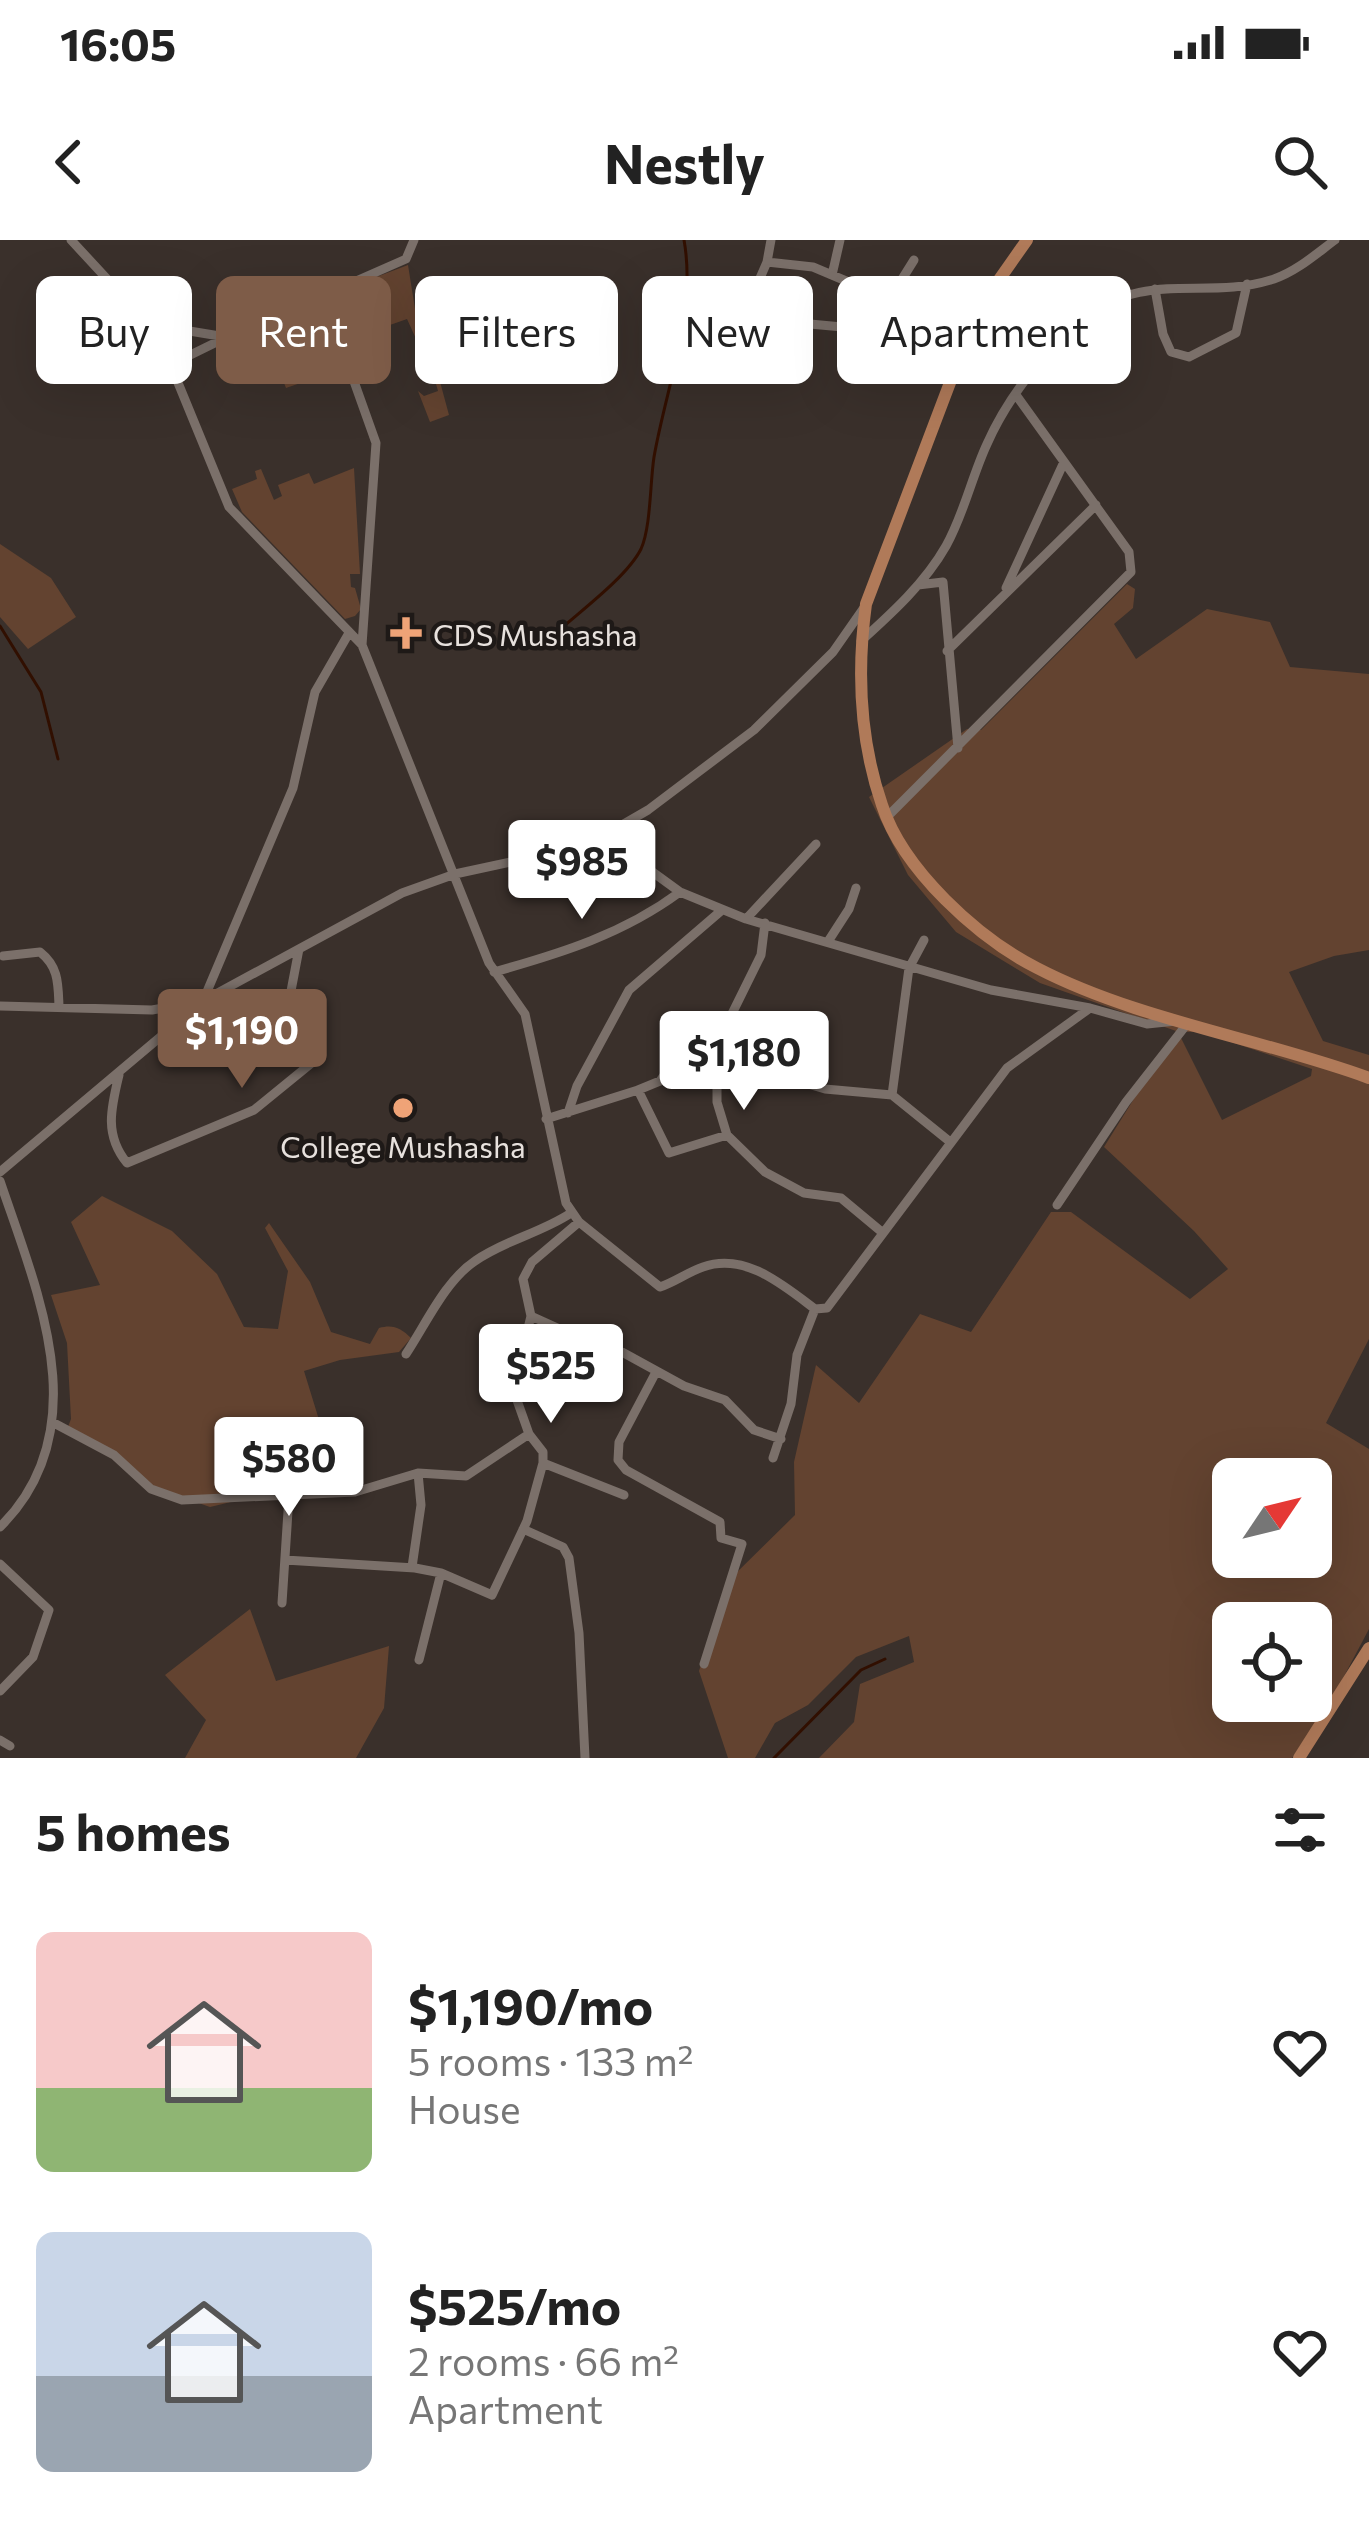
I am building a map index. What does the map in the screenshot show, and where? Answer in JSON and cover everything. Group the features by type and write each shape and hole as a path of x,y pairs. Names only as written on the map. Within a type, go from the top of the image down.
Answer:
{"main road":[{"path":"1001,276 1027,240"},
{"path":"949,384 866,604 861,641 863,713 887,818 945,899 1008,952 1080,987 1369,1078"},
{"path":"1299,1758 1369,1648"}],"street":[{"path":"71,240 105,276"},
{"path":"372,276 401,263 414,240"},
{"path":"771,240 742,329 809,324 837,328"},
{"path":"832,275 840,240"},
{"path":"861,641 918,585 946,545 1001,414 1076,325 1116,299 1155,289 1247,284 1295,269 1335,240"},
{"path":"902,276 914,260"},
{"path":"766,262 813,267 837,277"},
{"path":"1155,289 1171,352 1190,357 1236,333 1247,284"},
{"path":"180,384 229,507 362,645 494,972 525,1014 560,1185 575,1218 660,1287 703,1267 734,1262 773,1280 815,1310 826,1308 1007,1068 1090,1008"},
{"path":"354,384 376,443 362,645"},
{"path":"887,818 1128,579 1132,558 1016,395"},
{"path":"1004,593 1065,462"},
{"path":"947,651 1096,505"},
{"path":"918,585 943,582 958,748"},
{"path":"0,1172 203,1001 402,893 455,874 556,852 603,836 648,810 754,730 833,652 866,604"},
{"path":"203,1001 293,788 315,692 349,633"},
{"path":"603,836 680,892 746,919 991,990 1148,1024 1185,1021"},
{"path":"746,919 816,844"},
{"path":"830,940 856,888"},
{"path":"494,972 591,943 632,924 680,892"},
{"path":"568,1113 577,1086 628,990 722,910"},
{"path":"765,923 761,955 722,1034 717,1057 717,1102 727,1135 781,1182 804,1193 841,1198 883,1233"},
{"path":"892,1095 909,968 924,940"},
{"path":"119,1072 109,1117 115,1145 127,1163 272,1099 319,1058 291,991 299,949"},
{"path":"3,956 40,952 46,957 58,976 59,1006"},
{"path":"0,1006 152,1010 203,1001"},
{"path":"1058,1204 1185,1021"},
{"path":"546,1119 660,1081 678,1055 717,1057 800,1084 892,1095 949,1141"},
{"path":"638,1090 669,1153 727,1135"},
{"path":"0,1181 52,1349 52,1422 33,1482 0,1527"},
{"path":"285,1560 412,1568 441,1573 492,1595 523,1529 543,1463 543,1452 529,1434 513,1384 531,1316 523,1284 529,1267 575,1218"},
{"path":"406,1354 467,1267 495,1249 575,1218"},
{"path":"773,1458 791,1404 797,1355 815,1310"},
{"path":"531,1316 725,1400 754,1430 781,1439"},
{"path":"656,1372 620,1442 618,1460 626,1470 718,1521 721,1538 742,1544 704,1664"},
{"path":"52,1422 114,1455 163,1495 182,1500 356,1492 418,1473 466,1476 529,1434"},
{"path":"543,1463 624,1495"},
{"path":"412,1568 420,1524 418,1473"},
{"path":"282,1604 289,1496"},
{"path":"523,1529 563,1547 569,1558 579,1633 585,1758"},
{"path":"0,1564 49,1610 33,1657 0,1691"},
{"path":"419,1660 441,1573"}],"shaded area":[{"path":"408,265 415,337 407,319 391,325 391,276 379,276"},
{"path":"436,384 441,384 449,415 430,422 418,391 424,396 438,391"},
{"path":"354,468 360,574 350,574 361,609 345,619 242,512 232,489 257,479 255,471 261,469 274,500 282,496 278,485 309,473 314,484"},
{"path":"0,544 51,578 76,617 28,649 0,617"},
{"path":"1127,584 1135,589 1133,608 1114,624 1136,659 1207,609 1270,622 1290,667 1369,674 1369,950 1289,972 1323,1041 1369,1055 1369,1339 1326,1423 1369,1449 1369,1629 1332,1698 1332,1602 1212,1602 1212,1722 1316,1722 1292,1758 819,1758 854,1722 860,1684 914,1662 909,1636 856,1657 808,1705 775,1723 755,1758 728,1758 699,1671 728,1581 795,1515 794,1462 816,1365 859,1403 920,1314 971,1332 1051,1212 1071,1212 1190,1299 1228,1269 1104,1147 1176,1031 1040,983 956,932 908,875 869,797 967,729 981,730","holes":["1178,1032 1201,1032 1312,1069 1311,1076 1222,1120"]},
{"path":"102,1196 172,1231 217,1274 244,1327 278,1329 288,1271 265,1228 269,1223 310,1282 331,1332 370,1344 379,1328 393,1327 411,1338 399,1352 340,1360 304,1371 340,1488 260,1495 210,1507 153,1487 68,1427 67,1343 51,1295 100,1285 71,1222"},
{"path":"250,1609 276,1681 389,1646 384,1708 356,1758 185,1758 206,1720 165,1675"}],"waterway":[{"path":"555,634 625,571 644,540 654,457 683,322 684,240"},
{"path":"0,626 41,692 58,759"},
{"path":"774,1758 861,1670 885,1659"}],"place":[{"name":"CDS Mushasha","path":"406,633"},
{"name":"College Mushasha","path":"403,1108"}]}
